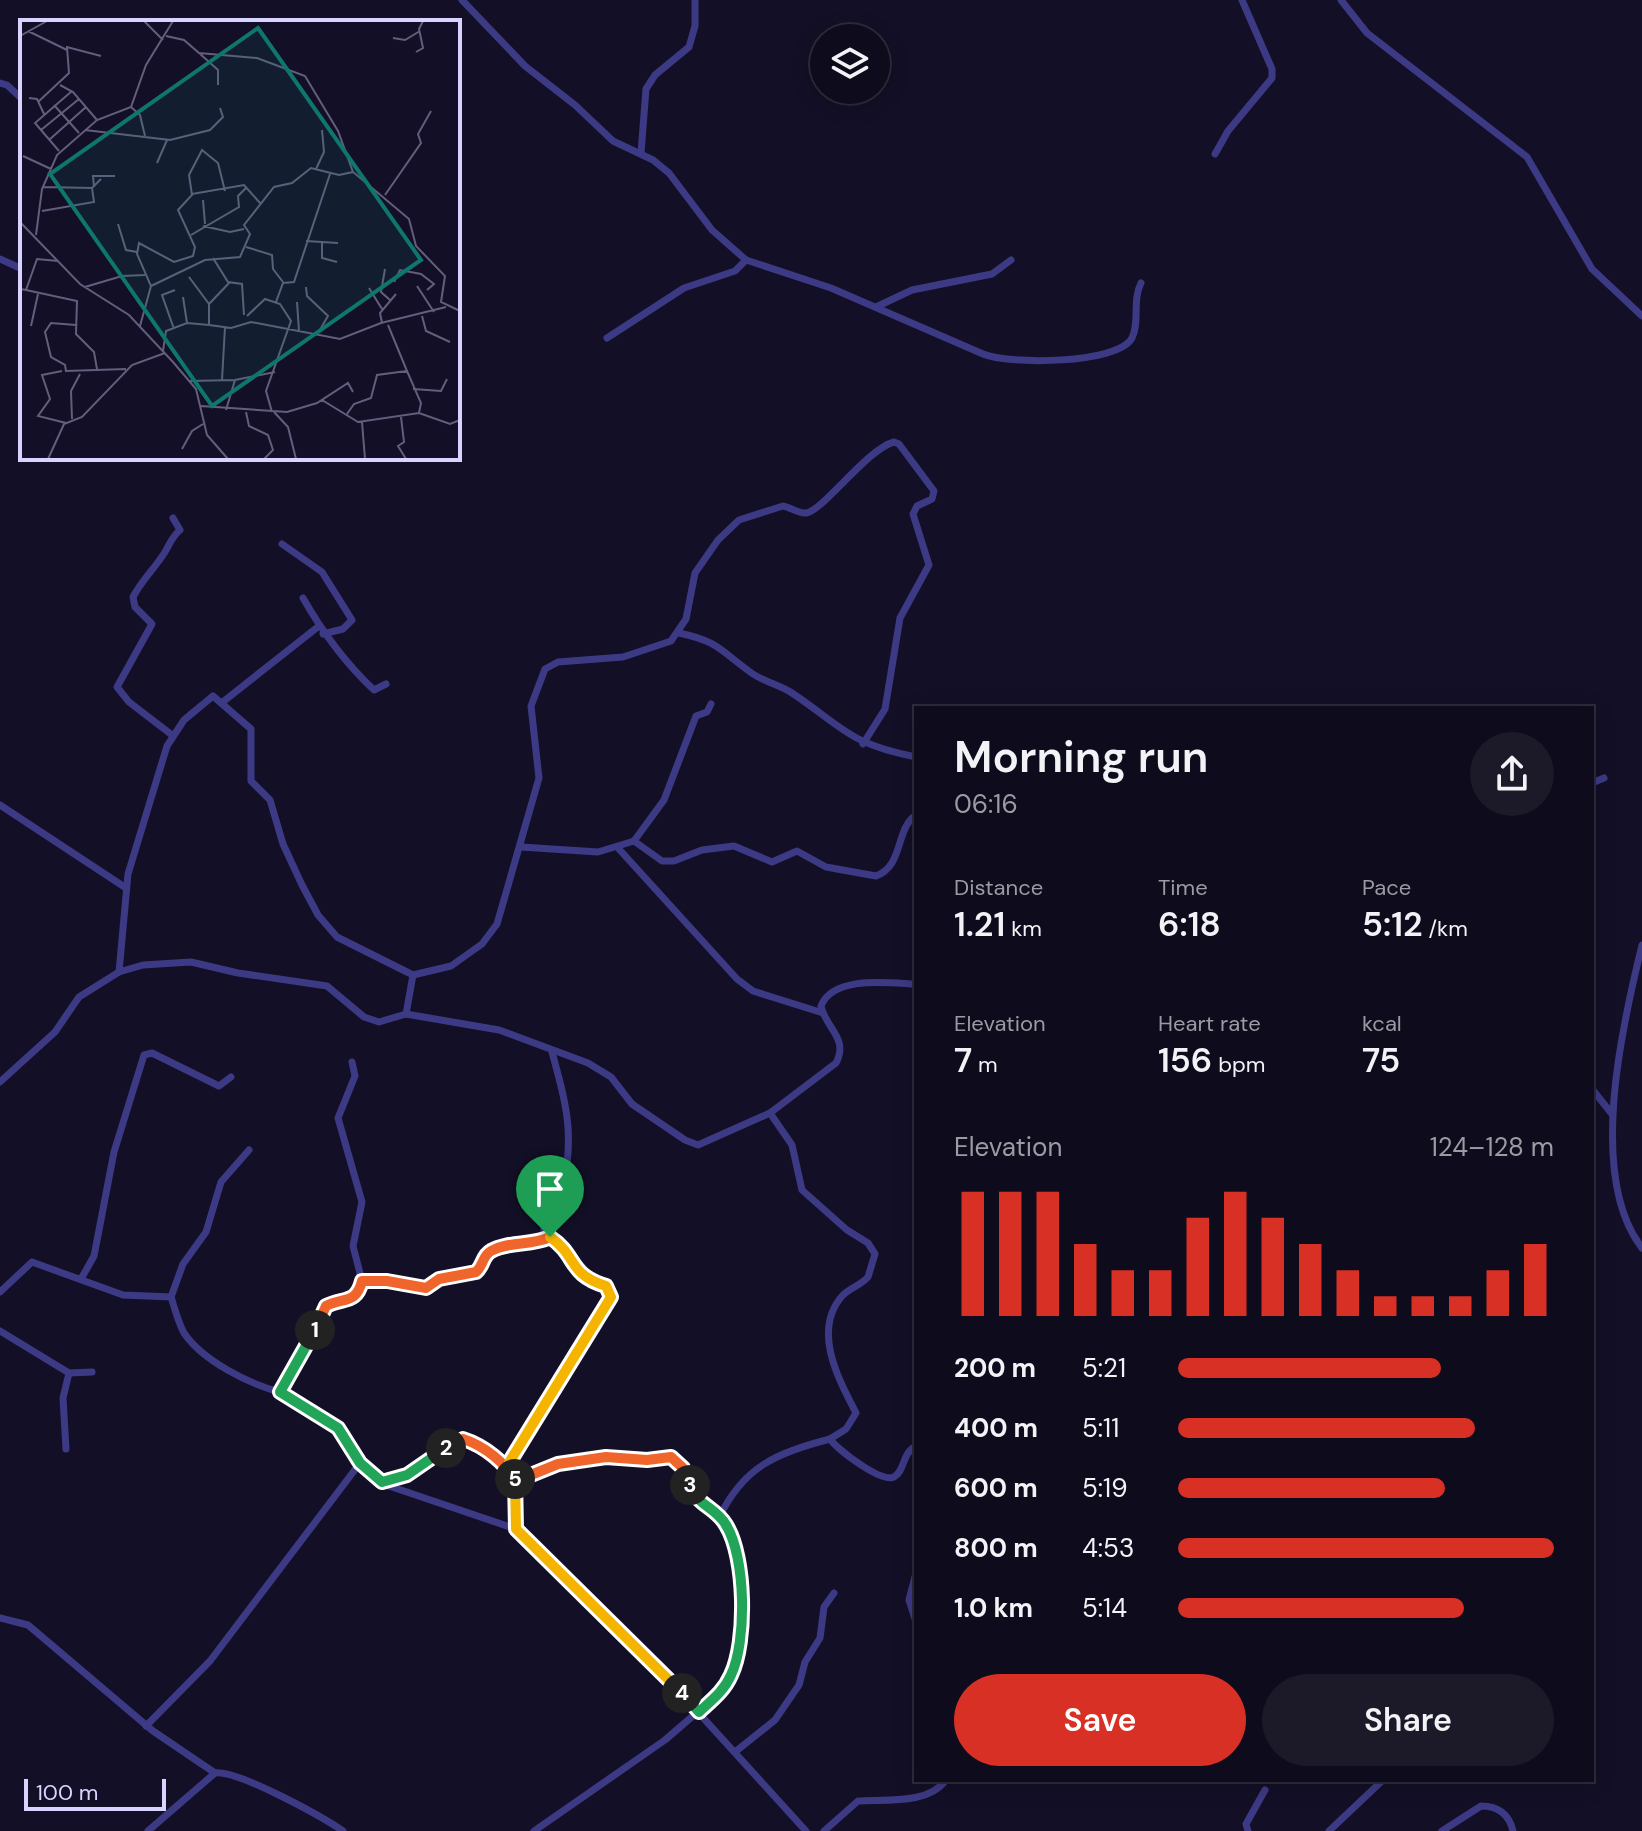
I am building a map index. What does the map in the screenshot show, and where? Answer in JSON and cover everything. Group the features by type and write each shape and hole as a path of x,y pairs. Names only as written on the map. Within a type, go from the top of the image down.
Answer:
{"street":[{"path":"462,0 525,66 575,105 613,141 641,153 676,180 712,230 746,260 876,307 995,359 1068,362 1130,341 1134,297 1141,283"},
{"path":"641,153 646,89 655,75 689,47 695,26 695,0"},
{"path":"1215,154 1228,131 1272,78 1272,69 1242,0"},
{"path":"1341,0 1367,33 1527,157 1592,269 1642,316"},
{"path":"0,83 7,85 20,97"},
{"path":"0,259 20,268"},
{"path":"607,338 684,288 735,271 746,260"},
{"path":"876,307 912,290 992,274 1011,260"},
{"path":"119,972 126,888 141,827 172,735 184,720 213,696 224,701 251,729 251,781 270,800 283,844 318,915 348,944 413,975 451,966 468,956 492,934 521,847 539,778 531,706 545,669 558,662 630,656 659,647 679,633 686,619 695,573 734,524 783,506 803,513 811,511 890,442 899,444 934,491 932,499 917,506 913,514 929,565 900,618 885,709 863,744"},
{"path":"172,735 129,702 117,687 152,624 135,607 133,597 150,568 166,550 170,538 180,530 173,518"},
{"path":"224,701 321,630 343,629 352,620 322,572 282,544"},
{"path":"303,598 321,630 374,690 386,684"},
{"path":"679,633 718,644 751,672 787,690 863,744 914,757"},
{"path":"521,847 590,852 618,848 634,841 664,800 696,716 707,712 711,704"},
{"path":"1594,782 1604,778"},
{"path":"0,805 126,888"},
{"path":"634,841 662,861 674,861 702,850 740,847 772,862 797,851 822,865 876,876 890,866 901,844 904,826 914,817"},
{"path":"618,848 737,979 753,991 823,1013"},
{"path":"1642,945 1627,1006 1612,1114 1618,1191 1631,1231 1642,1248"},
{"path":"0,1082 55,1032 79,997 119,972 143,965 191,962 238,973 327,986 364,1017 379,1022 406,1014 487,1027 588,1063 611,1077 632,1104 691,1144 704,1143 770,1113 836,1063 840,1055 839,1037 823,1013 824,998 842,987 914,984"},
{"path":"406,1014 413,975"},
{"path":"507,1466 611,1297 606,1286 582,1278 561,1244 544,1231 543,1224 561,1197 570,1123 552,1052"},
{"path":"81,1279 94,1256 114,1152 144,1055 152,1053 219,1086 231,1077"},
{"path":"280,1392 292,1376 326,1306 349,1302 359,1291 362,1281 353,1246 362,1202 338,1118 355,1076 352,1062"},
{"path":"1594,1092 1612,1114"},
{"path":"720,1516 760,1464 830,1439 846,1429 856,1413 834,1368 829,1333 838,1304 845,1293 868,1277 875,1254 868,1243 847,1230 802,1190 792,1145 770,1113"},
{"path":"249,1150 221,1182 206,1232 183,1264 171,1297 184,1333 199,1348 240,1376 280,1392 338,1428 360,1463 382,1482 516,1529 699,1712 806,1831"},
{"path":"362,1281 387,1281 426,1288 439,1279 476,1272 487,1253 496,1248 529,1246 550,1237"},
{"path":"0,1292 32,1262 123,1295 171,1297"},
{"path":"0,1331 69,1373 92,1372"},
{"path":"66,1449 63,1398 69,1373"},
{"path":"382,1482 407,1475 463,1439 507,1466 516,1481 516,1529"},
{"path":"830,1439 880,1477 898,1474 905,1455 914,1448"},
{"path":"516,1481 558,1464 606,1457 647,1460 671,1457 683,1468 697,1501 720,1516 727,1526 741,1573 737,1657 723,1690 665,1740 534,1831"},
{"path":"146,1726 210,1661 360,1463"},
{"path":"914,1581 909,1600 914,1616"},
{"path":"735,1752 775,1720 799,1685 805,1662 820,1638 824,1607 834,1593"},
{"path":"0,1618 28,1625 146,1726 215,1773 231,1775 302,1806 343,1831"},
{"path":"148,1831 215,1773"},
{"path":"824,1831 858,1801 892,1802 938,1789 944,1782"},
{"path":"1329,1831 1381,1782"},
{"path":"1248,1831 1246,1824 1265,1790"},
{"path":"1442,1831 1481,1806 1501,1811 1510,1818 1513,1831"}],"route":[{"path":"550,1237 529,1246 496,1248 487,1253 482,1267 471,1275 439,1279 426,1288 411,1288 387,1281 362,1281 355,1298 326,1306 292,1376 280,1392 338,1428 360,1463 382,1482 407,1475 463,1439 507,1466 516,1481 558,1464 606,1457 647,1460 664,1456 676,1460 683,1468 697,1501 720,1516 727,1526 741,1573 737,1657 733,1672 723,1690 699,1712 516,1529 516,1481 512,1474 507,1466 611,1297 606,1286 582,1278 561,1244 550,1237"}]}
